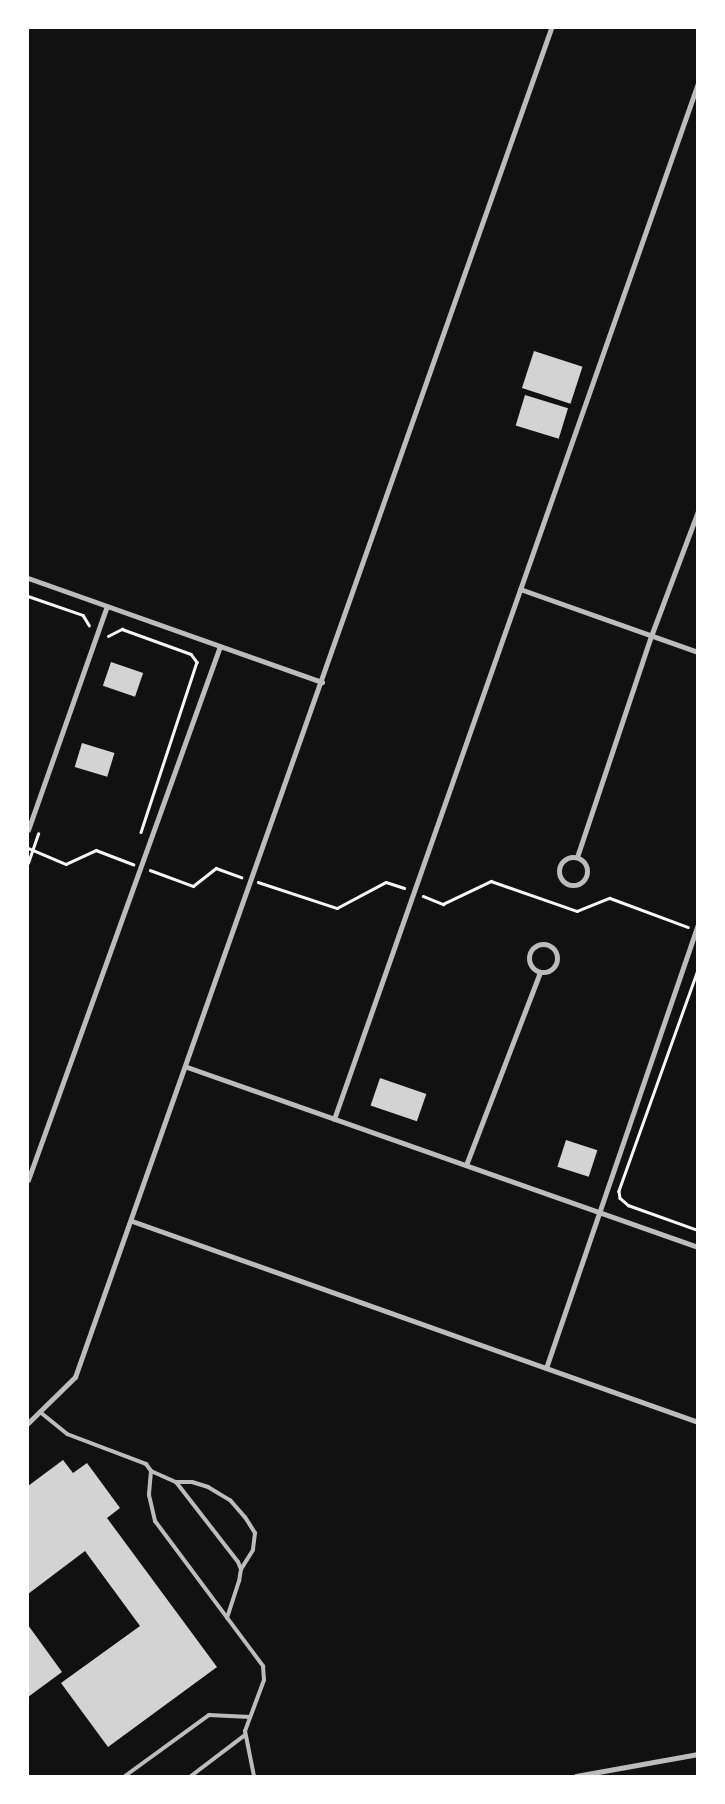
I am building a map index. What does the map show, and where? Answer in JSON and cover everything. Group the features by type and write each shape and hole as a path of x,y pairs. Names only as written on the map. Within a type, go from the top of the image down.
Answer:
{"street":[{"path":"28,1423 75,1376 187,1067 551,28"},
{"path":"334,1119 698,83"},
{"path":"576,857 651,636 698,511"},
{"path":"28,578 106,608 322,682"},
{"path":"520,589 698,652"},
{"path":"28,830 106,608"},
{"path":"28,1180 220,646"},
{"path":"569,857 576,857 586,865 586,877 578,885 567,884 559,875 560,864 569,857"},
{"path":"546,1368 597,1212 697,928"},
{"path":"545,943 554,948 558,957 553,968 540,972 532,967 528,956 535,946 545,943"},
{"path":"466,1165 540,972"},
{"path":"187,1067 698,1247"},
{"path":"132,1222 698,1422"},
{"path":"576,1776 698,1754"}],"lane":[{"path":"40,1412 67,1434 146,1464 151,1472 176,1482 192,1482 208,1487 230,1500 245,1517 255,1533 253,1550 241,1569 227,1618"},
{"path":"151,1472 149,1495 155,1521 264,1666 264,1680 245,1734 254,1776"},
{"path":"176,1482 241,1569"},
{"path":"125,1776 209,1715 250,1717"},
{"path":"191,1776 245,1734"}],"path":[{"path":"28,596 83,615 89,629"},
{"path":"106,640 112,631 122,629 191,654 197,662 140,835"},
{"path":"28,864 39,832"},
{"path":"28,848 66,864 96,850 193,886 216,868 337,908 386,882 443,904 492,881 577,911 610,898 697,928"},
{"path":"130,863 133,854"},
{"path":"698,970 620,1191 620,1198 628,1205 698,1230"}],"building":[{"path":"534,351 583,367 570,404 522,388"},
{"path":"525,395 568,408 559,439 516,426"},
{"path":"111,662 143,673 135,697 103,686"},
{"path":"82,743 115,753 107,777 75,767"},
{"path":"380,1078 426,1094 417,1121 371,1105"},
{"path":"566,1140 597,1150 589,1177 557,1167"},
{"path":"63,1460 73,1473 87,1463 120,1508 107,1518 217,1667 108,1747 61,1683 140,1626 85,1551 28,1594 28,1486"},
{"path":"28,1625 62,1672 28,1697"}]}
